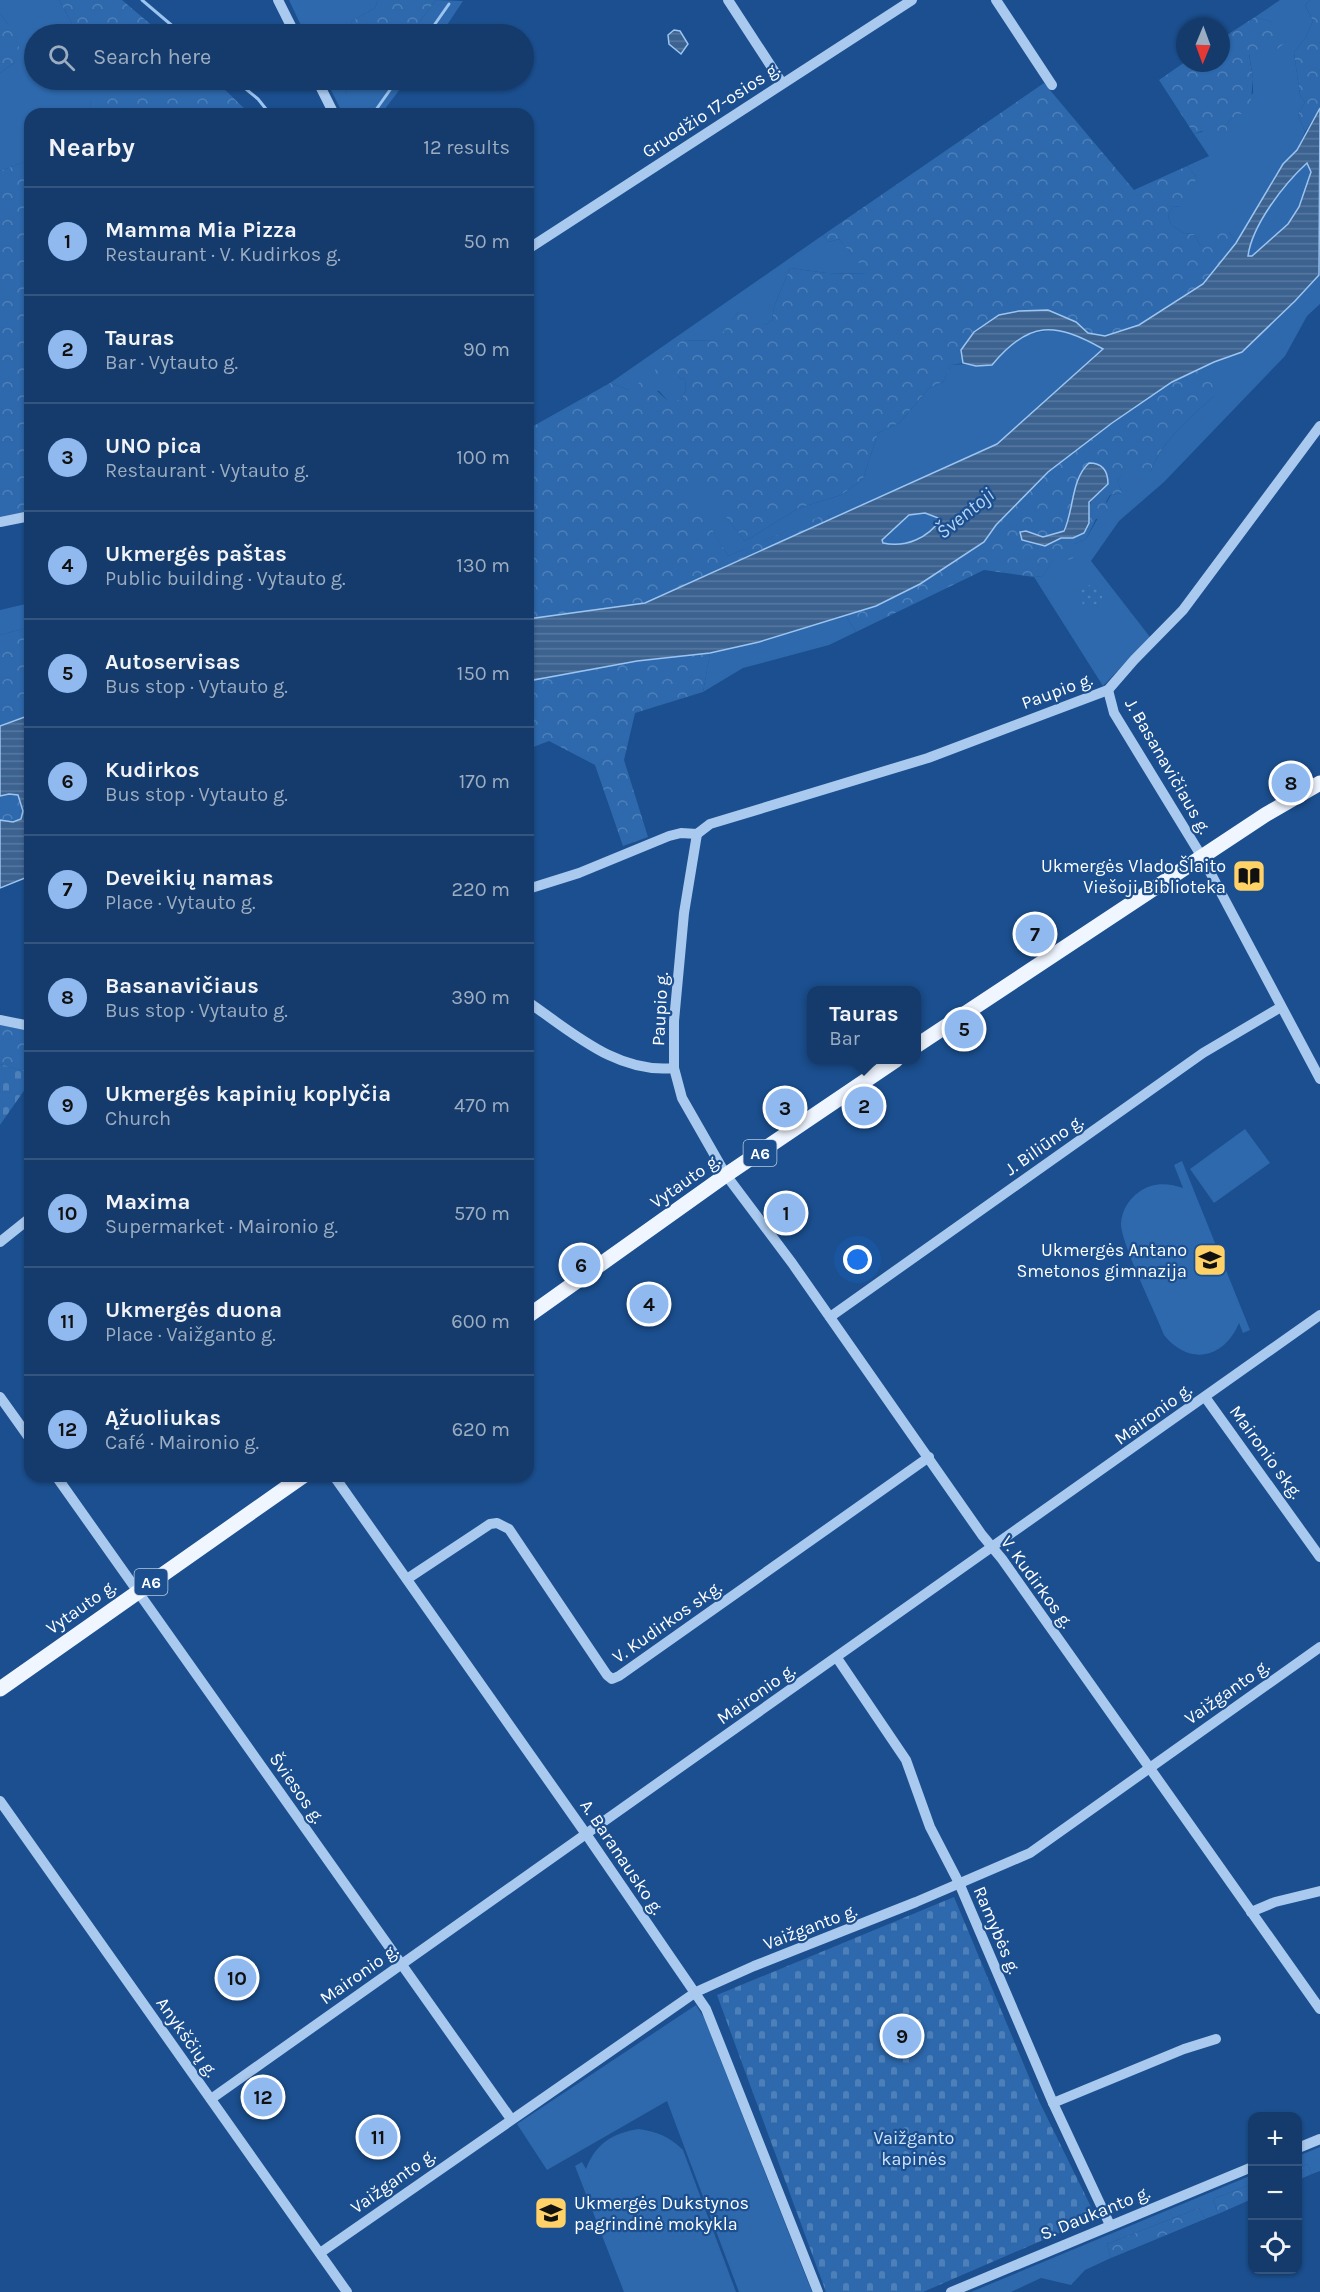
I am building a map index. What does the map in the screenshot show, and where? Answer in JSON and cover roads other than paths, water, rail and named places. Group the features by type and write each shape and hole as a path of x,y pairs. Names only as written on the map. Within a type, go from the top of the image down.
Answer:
{"main road":[{"path":"921,1043 1265,815 1320,783"},
{"name":"Vytauto g.","path":"534,1312 726,1175 889,1064"},
{"name":"Vytauto g.","path":"0,1689 292,1482"}],"street":[{"path":"278,0 290,24"},
{"path":"728,0 782,83"},
{"name":"Gruodžio 17-osios g.","path":"534,245 912,0"},
{"path":"996,0 1052,85"},
{"path":"322,90 331,108"},
{"name":"Paupio g.","path":"534,887 579,873 669,836 681,833 697,834 710,824 928,758 1108,690 1183,610 1320,426"},
{"path":"0,522 24,517"},
{"name":"J. Basanavičiaus g.","path":"1108,690 1114,713 1202,857 1320,1079"},
{"name":"Paupio g.","path":"697,834 679,961 673,1046 674,1068 682,1098 726,1175"},
{"path":"534,1006 608,1056 634,1065 658,1069 674,1068"},
{"name":"J. Biliūno g.","path":"830,1317 1203,1053 1281,1007"},
{"path":"0,1020 24,1025"},
{"name":"V. Kudirkos g.","path":"726,1175 830,1317 1320,2009"},
{"path":"0,1242 24,1223"},
{"name":"Maironio g.","path":"211,2099 1320,1315"},
{"name":"Maironio skg.","path":"1205,1396 1320,1557"},
{"path":"0,1397 24,1431"},
{"name":"V. Kudirkos skg.","path":"407,1579 490,1524 504,1525 612,1679 929,1457"},
{"name":"Šviesos g.","path":"60,1482 511,2119"},
{"name":"A. Baranausko g.","path":"338,1482 586,1833 706,2008 818,2292"},
{"name":"Vaižganto g.","path":"320,2253 696,1992 1030,1853 1320,1647"},
{"name":"Ramybės g.","path":"837,1658 906,1760 930,1827 959,1883 1053,2103 1110,2224"},
{"name":"Anykščių g.","path":"0,1801 347,2292"},
{"path":"1251,1912 1275,1902 1320,1892"},
{"path":"1053,2103 1185,2049 1216,2039"},
{"path":"1302,2146 1320,2139"},
{"name":"S. Daukanto g.","path":"951,2292 1248,2169"}],"water":[{"path":"674,30 680,31 688,44 681,54 669,44 668,35"},
{"name":"Šventoji","path":"1320,108 1319,275 1242,352 1214,362 1172,382 1112,423 1048,472 996,525 984,542 920,584 876,606 759,642 710,653 637,661 534,680 534,618 645,603 997,444 1103,349 1071,334 1057,330 1043,330 1018,340 1005,350 992,365 976,366 963,363 961,350 974,332 999,315 1019,311 1048,310 1076,322 1088,333 1105,336 1139,325 1203,284 1236,243 1283,164 1297,150","holes":["1307,163 1311,172 1299,207 1288,224 1252,256 1248,256 1256,231 1270,206","925,513 941,519 936,526 916,540 900,544 883,543 882,540 909,515"]},
{"path":"1089,463 1098,464 1104,469 1108,484 1089,502 1089,523 1084,533 1073,538 1061,538 1045,546 1022,540 1020,532 1026,531 1043,537 1064,531 1079,477"},
{"path":"24,717 24,878 0,888 0,820 13,822 21,819 23,811 18,795 0,796 0,726"}],"waterway":[{"path":"142,0 170,24"},
{"path":"435,24 449,4"},
{"path":"247,90 265,108"},
{"path":"377,108 390,90"}],"place":[{"name":"Basanavičiaus","path":"1291,783"},
{"name":"Ukmergės Vlado Šlaito Viešoji Biblioteka","path":"1249,876"},
{"name":"Deveikių namas","path":"1035,934"},
{"name":"Autoservisas","path":"964,1029"},
{"name":"Tauras","path":"864,1106"},
{"name":"UNO pica","path":"785,1108"},
{"name":"Mamma Mia Pizza","path":"786,1213"},
{"name":"Ukmergės Antano Smetonos gimnazija","path":"1210,1260"},
{"name":"Kudirkos","path":"581,1265"},
{"name":"Ukmergės paštas","path":"649,1304"},
{"name":"Maxima","path":"237,1978"},
{"name":"Ukmergės kapinių koplyčia","path":"902,2036"},
{"name":"Ąžuoliukas","path":"263,2097"},
{"name":"Ukmergės duona","path":"378,2137"},
{"name":"Ukmergės Dukstynos pagrindinė mokykla","path":"551,2213"}],"park label":[{"name":"Vaižganto kapinės","path":"914,2148"}]}
